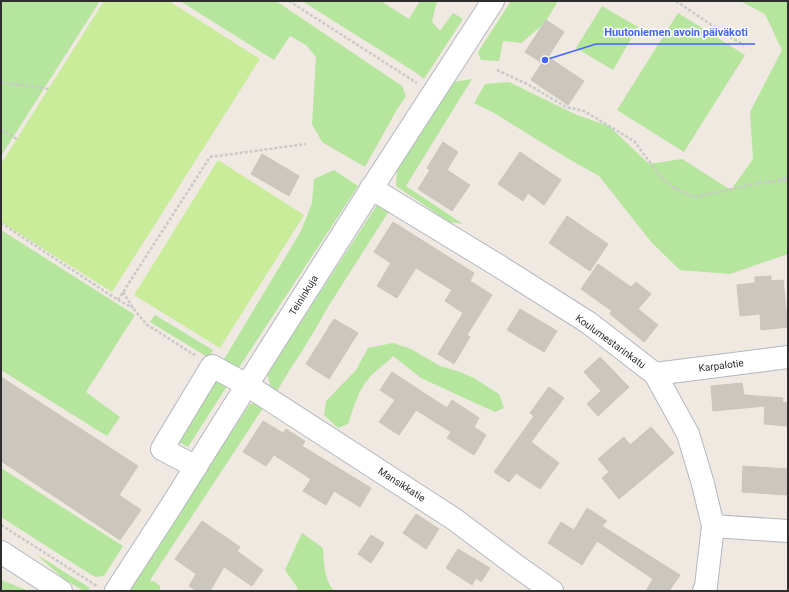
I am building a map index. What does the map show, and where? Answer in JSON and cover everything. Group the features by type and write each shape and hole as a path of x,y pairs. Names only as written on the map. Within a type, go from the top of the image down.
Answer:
{"street":[{"name":"Teininkuja","path":"108,590 168,512 246,385 371,188 493,1"},
{"name":"Koulumestarinkatu","path":"371,188 589,323 655,374 688,434 703,484 713,526 706,586 704,591"},
{"name":"Karpalotie","path":"655,374 788,357"},
{"name":"Mansikkatie","path":"212,366 246,385 454,519 552,591"},
{"path":"196,467 162,449 212,366"},
{"path":"713,526 788,532"},
{"path":"1,552 61,591"}],"path":[{"path":"289,1 433,94"},
{"path":"676,1 744,45"},
{"path":"498,70 566,107 584,111 634,141 661,177 674,188 695,197 759,183 788,180"},
{"path":"1,82 48,89"},
{"path":"1,130 17,139"},
{"path":"118,300 210,157 306,144"},
{"path":"774,182 788,176"},
{"path":"1,223 118,300 133,308"},
{"path":"123,292 133,308 146,324 212,366"},
{"path":"1,525 108,590"}],"green space":[{"path":"1,1 100,1 1,156"},
{"path":"104,1 169,1 260,59 112,292 1,222 1,164"},
{"path":"180,1 276,1 402,86 406,96 365,167 322,142 312,124 316,57 306,45 290,36 274,60"},
{"path":"302,1 381,1 409,19 420,1 437,1 432,22 440,31 453,13 463,19 424,79"},
{"path":"511,1 558,1 545,23 521,43 503,41 499,61 481,60 478,52"},
{"path":"740,1 788,1 788,254 730,274 680,270 652,243 599,176 494,113 474,103 485,84 509,82 577,115 609,126 649,164 682,159 731,190 753,159 750,112 782,50 765,14"},
{"path":"602,6 638,27 613,70 576,48"},
{"path":"678,13 745,55 684,152 617,110"},
{"path":"472,79 406,186 463,224 449,222 396,186 397,170 453,82"},
{"path":"218,160 304,215 220,348 134,295"},
{"path":"334,170 358,186 238,369 223,361 301,231 312,203 314,179"},
{"path":"377,205 389,211 326,310 276,393 271,387 267,374"},
{"path":"1,230 135,315 86,392 120,417 107,436 1,370"},
{"path":"155,315 213,350 209,358 150,322"},
{"path":"393,343 411,349 440,366 474,378 499,394 504,408 495,412 421,378 393,356 365,383 354,406 348,424 338,428 324,415 326,401 356,370 368,348"},
{"path":"216,374 229,383 188,447 174,439"},
{"path":"262,403 265,405 152,577 150,582 154,581 160,586 160,591 128,591 250,404"},
{"path":"1,468 123,546 104,576 95,577 1,517"},
{"path":"302,533 323,548 326,576 334,591 298,591 297,587 285,570"},
{"path":"36,554 90,588 87,591 84,591 65,580"},
{"path":"1,580 29,591 1,591"}],"building":[{"path":"546,20 564,32 548,57 584,81 568,105 531,80 542,63 525,52"},
{"path":"443,142 458,152 447,170 470,185 452,211 418,189 430,170 427,168"},
{"path":"520,152 561,180 544,205 528,193 523,201 498,184"},
{"path":"262,154 299,176 289,196 251,174"},
{"path":"567,216 608,244 590,271 549,243"},
{"path":"393,222 474,273 470,281 492,295 467,335 470,337 454,364 438,354 463,313 445,301 452,290 416,268 397,298 377,286 391,263 374,252"},
{"path":"598,264 631,287 636,282 651,294 638,309 658,325 644,342 610,314 612,311 581,289"},
{"path":"771,276 771,281 783,280 788,327 761,330 760,314 740,316 737,285 755,283 755,277"},
{"path":"520,309 557,331 544,352 507,330"},
{"path":"334,319 358,333 329,379 306,364"},
{"path":"600,357 629,387 598,416 587,404 601,391 584,372"},
{"path":"392,372 447,408 452,400 479,418 474,427 486,435 474,455 447,438 451,432 416,410 399,435 379,422 395,400 380,390"},
{"path":"1,377 138,466 119,495 141,510 120,540 1,461"},
{"path":"742,383 744,395 783,398 782,402 788,403 788,426 764,424 765,406 713,411 711,386"},
{"path":"549,387 564,398 531,442 559,463 540,489 516,473 509,482 494,472 534,416 530,413"},
{"path":"263,421 283,433 286,429 305,441 302,446 371,488 360,507 334,491 326,505 303,491 311,479 274,455 266,466 243,452"},
{"path":"651,427 674,453 619,499 602,478 609,472 598,459 624,437 630,445"},
{"path":"743,466 788,469 788,495 742,492"},
{"path":"587,508 607,521 602,526 680,575 669,591 646,591 653,579 597,541 582,565 548,543 561,522 574,530"},
{"path":"416,514 439,529 426,549 403,533"},
{"path":"202,521 240,547 237,551 263,570 252,586 224,567 210,591 197,591 189,586 196,574 175,559"},
{"path":"371,535 384,543 371,563 358,554"},
{"path":"458,549 490,568 481,582 476,578 472,585 446,568"}],"place":[{"name":"Huutoniemen avoin päiväkoti","path":"545,60"}]}
